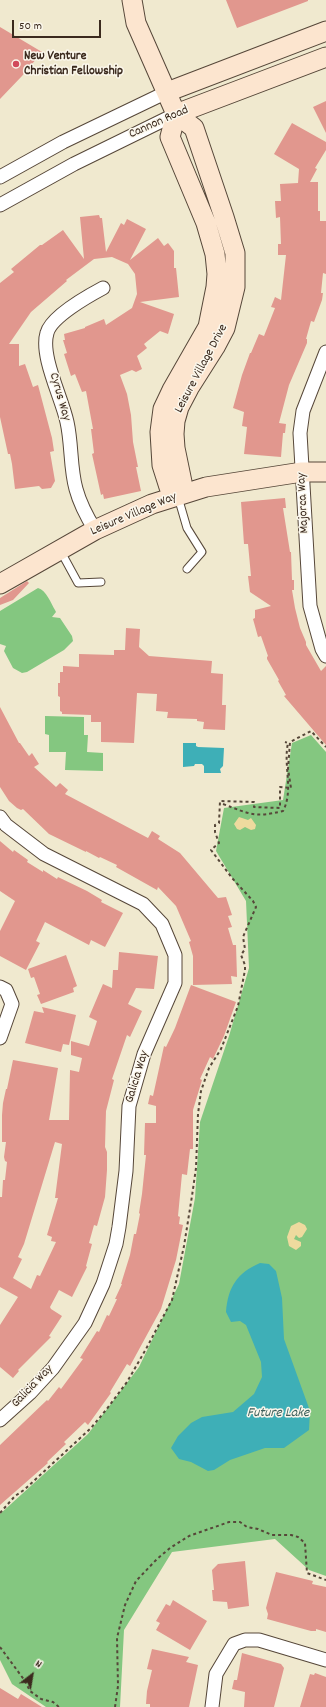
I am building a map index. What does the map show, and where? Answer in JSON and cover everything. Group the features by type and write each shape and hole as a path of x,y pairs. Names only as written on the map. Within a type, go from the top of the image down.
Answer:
{"street":[{"path":"132,0 136,23 176,114"},
{"name":"Cannon Road","path":"0,177 63,142 167,92 326,31"},
{"name":"Cannon Road","path":"0,205 74,164 176,114 326,57"},
{"name":"Leisure Village Drive","path":"176,114 170,137 206,223 215,254 216,287 215,331 172,390 163,409 160,432 162,465 168,487 178,495"},
{"name":"Cyrus Way","path":"95,530 82,508 75,487 67,422 46,352 47,333 51,326 75,303 103,288"},
{"name":"Majorca Way","path":"326,352 303,411 300,433 310,606 322,649 326,656"},
{"name":"Leisure Village Way","path":"0,584 95,530 152,504 178,495 206,487 302,472 326,472"},
{"name":"Galicia Way","path":"0,817 6,824 44,854 143,904 162,924 175,956 175,983 144,1054 129,1106 126,1171 119,1227 116,1244 103,1284 85,1323 53,1368 30,1393 0,1420"},
{"path":"0,987 6,990 12,1004 0,1038"},
{"path":"212,1707 216,1674 234,1644 245,1640 259,1640 326,1660"}],"lane":[{"path":"178,495 187,528 202,552 187,569"},
{"path":"60,550 78,583 101,582"}],"path":[{"path":"288,788 291,788 288,769 290,742 311,731 326,747"},
{"path":"223,804 254,815 270,815 283,810 288,802 286,761 288,743 285,742"},
{"path":"0,1514 14,1496 24,1490 91,1428 106,1410 127,1382 172,1300 184,1246 192,1196 201,1091 209,1068 221,1048 238,1006 245,965 241,954 245,949 243,937 256,907 253,901 229,875 211,850 219,843 214,832 215,825 219,823 220,801 254,802 254,807 280,808 280,787 288,788"},
{"path":"115,1707 118,1686 117,1638 125,1604 136,1581 144,1571 170,1548 190,1536 229,1522 240,1522 247,1527 272,1535 291,1535 298,1537 305,1543 307,1573 326,1580"},
{"path":"0,1647 25,1681 30,1691 41,1699 53,1702 59,1707"}],"green space":[{"path":"38,588 46,594 56,612 52,617 60,618 72,636 73,641 64,650 27,672 22,673 13,668 4,651 6,646 0,644 0,611"},
{"path":"45,716 84,717 84,735 88,735 87,752 103,753 103,771 65,770 66,752 49,752 49,735 45,734"},
{"path":"311,735 326,752 326,1576 309,1570 275,1539 172,1552 124,1630 120,1707 46,1707 12,1684 0,1660 0,1514 88,1434 139,1367 179,1284 195,1198 200,1122 229,1036 249,968 246,901 216,851 224,808 283,800 292,743"}],"sand":[{"path":"239,817 248,820 251,818 256,825 255,829 251,830 245,827 240,830 237,829 234,824"},
{"path":"299,1222 305,1225 307,1229 302,1237 299,1238 296,1235 294,1239 301,1242 301,1246 296,1250 289,1246 287,1237 291,1226"}],"water":[{"path":"183,743 196,743 196,746 198,747 224,748 223,766 220,769 221,773 204,773 204,766 202,764 183,767"},
{"name":"Future Lake","path":"260,1263 269,1264 276,1271 282,1298 284,1339 310,1411 309,1430 284,1448 265,1448 230,1460 214,1470 208,1471 191,1462 179,1459 171,1448 178,1436 191,1423 202,1417 233,1412 254,1394 262,1377 261,1362 246,1325 240,1321 231,1322 226,1312 229,1295 235,1282 245,1271"}],"building":[{"path":"226,0 308,0 308,1 237,28"},
{"name":"New Venture Christian Fellowship","path":"0,27 42,52 0,99"},
{"path":"326,101 326,133 313,107"},
{"path":"292,123 326,142 326,150 315,168 317,169 310,182 318,182 318,211 320,211 320,221 326,221 326,274 323,273 321,293 323,293 322,300 314,322 311,321 306,339 307,343 289,385 279,423 286,424 285,433 283,433 281,457 244,454 247,427 242,426 244,412 233,408 250,353 259,334 264,336 275,308 271,307 275,297 281,300 286,255 278,255 278,244 281,244 280,217 276,218 275,201 281,201 280,184 298,183 299,169 274,154"},
{"path":"99,215 100,218 102,218 106,252 121,223 124,225 127,219 146,229 130,260 158,238 164,246 168,243 174,251 174,268 176,268 179,297 140,302 174,314 168,334 160,331 144,344 147,348 137,356 142,369 136,372 132,370 120,375 127,394 131,415 133,442 138,467 136,467 141,491 104,499 103,494 101,495 92,454 94,453 91,429 93,429 86,391 82,392 75,374 71,376 64,354 67,353 63,340 65,340 64,334 85,328 104,319 106,325 132,308 137,294 135,274 128,264 112,257 94,259 66,280 67,281 31,312 9,344 19,344 19,366 25,364 33,387 38,385 54,451 50,452 55,481 51,488 42,489 39,486 15,489 10,454 8,454 0,417 0,283 14,272 11,269 40,245 63,230 84,259 80,217"},
{"path":"285,498 286,508 283,508 291,552 292,580 294,580 294,590 292,590 295,608 306,645 321,671 326,666 326,745 284,696 286,695 267,659 268,656 261,636 258,637 253,619 255,618 255,610 271,606 250,592 248,576 251,576 248,544 244,544 241,502"},
{"path":"27,581 29,583 13,600 0,605 0,598"},
{"path":"126,628 140,629 139,647 149,656 212,661 211,673 223,674 222,705 226,705 225,730 203,729 204,722 197,721 197,719 167,718 168,712 156,711 157,694 137,693 134,743 101,742 101,722 91,722 91,715 62,714 60,711 60,697 58,696 58,683 60,683 60,672 63,672 63,666 79,667 79,654 114,655 114,650 125,650"},
{"path":"0,707 19,743 29,756 32,753 39,764 34,767 56,787 60,783 68,790 65,794 148,838 152,831 160,836 158,839 180,853 218,898 226,897 232,915 228,916 232,927 228,928 233,945 236,945 237,977 231,976 232,984 193,985 193,956 189,942 191,941 176,906 158,887 157,890 116,867 117,865 49,834 23,809 21,810 17,808 9,801 0,787"},
{"path":"0,841 13,852 14,850 28,860 27,862 43,872 43,870 57,879 58,877 87,891 102,900 101,902 123,913 105,947 91,940 89,945 45,922 36,941 40,943 26,970 0,956 0,931 15,901 0,891"},
{"path":"119,952 158,956 154,989 136,988 128,1004 142,1011 130,1037 127,1035 112,1079 114,1080 106,1111 105,1147 107,1152 107,1170 105,1197 97,1226 94,1225 89,1243 92,1244 87,1267 72,1297 59,1290 50,1307 62,1316 49,1336 51,1337 18,1370 19,1371 13,1378 0,1367 0,1325 18,1297 0,1287 0,1197 2,1197 3,1180 5,1180 7,1162 5,1161 4,1157 6,1142 2,1142 3,1103 13,1060 58,1068 49,1120 69,1120 70,1070 79,1072 82,1058 71,1055 71,1041 89,1046 97,1021 89,1017 103,984 112,988 113,970 118,970","holes":["55,1142 62,1144 55,1198 58,1198 47,1235 52,1237 51,1241 56,1242 40,1276 37,1275 31,1289 13,1278 22,1259 18,1257 24,1244"]},
{"path":"66,955 77,986 73,988 74,992 41,1004 37,995 40,994 34,977 31,978 28,969"},
{"path":"191,985 236,1002 224,1036 213,1059 210,1057 200,1079 202,1080 193,1110 193,1149 190,1149 187,1175 182,1174 178,1216 180,1217 179,1224 183,1225 176,1260 161,1309 130,1366 127,1364 110,1392 111,1393 88,1425 85,1422 64,1442 66,1444 47,1462 48,1463 0,1505 0,1445 47,1400 48,1401 59,1387 61,1389 83,1359 80,1358 97,1331 99,1332 117,1299 115,1299 122,1284 140,1214 146,1155 144,1155 145,1123 156,1123 156,1106 148,1104 150,1095 153,1096 164,1046 166,1047 175,1028"},
{"path":"42,1007 76,1015 69,1045 63,1044 61,1052 25,1043 34,1011 44,1013"},
{"path":"245,1561 249,1606 228,1609 227,1602 213,1601 212,1590 214,1590 212,1570 218,1564"},
{"path":"276,1572 313,1581 312,1584 326,1587 326,1632 316,1629 316,1631 311,1631 267,1619 268,1614 266,1608"},
{"path":"173,1600 207,1621 190,1650 156,1630 160,1623 156,1621 166,1604 170,1606"},
{"path":"152,1649 189,1657 186,1662 198,1665 189,1707 150,1707 150,1704 146,1704 147,1691 152,1670 147,1669"},
{"path":"242,1653 281,1664 284,1668 274,1707 244,1707 245,1692 232,1689 234,1680 237,1680"},
{"path":"315,1673 326,1677 326,1707 300,1707 310,1674 314,1675"},
{"path":"0,1688 18,1699 21,1694 42,1707 0,1707"}],"place":[{"name":"New Venture Christian Fellowship","path":"16,64"}]}
